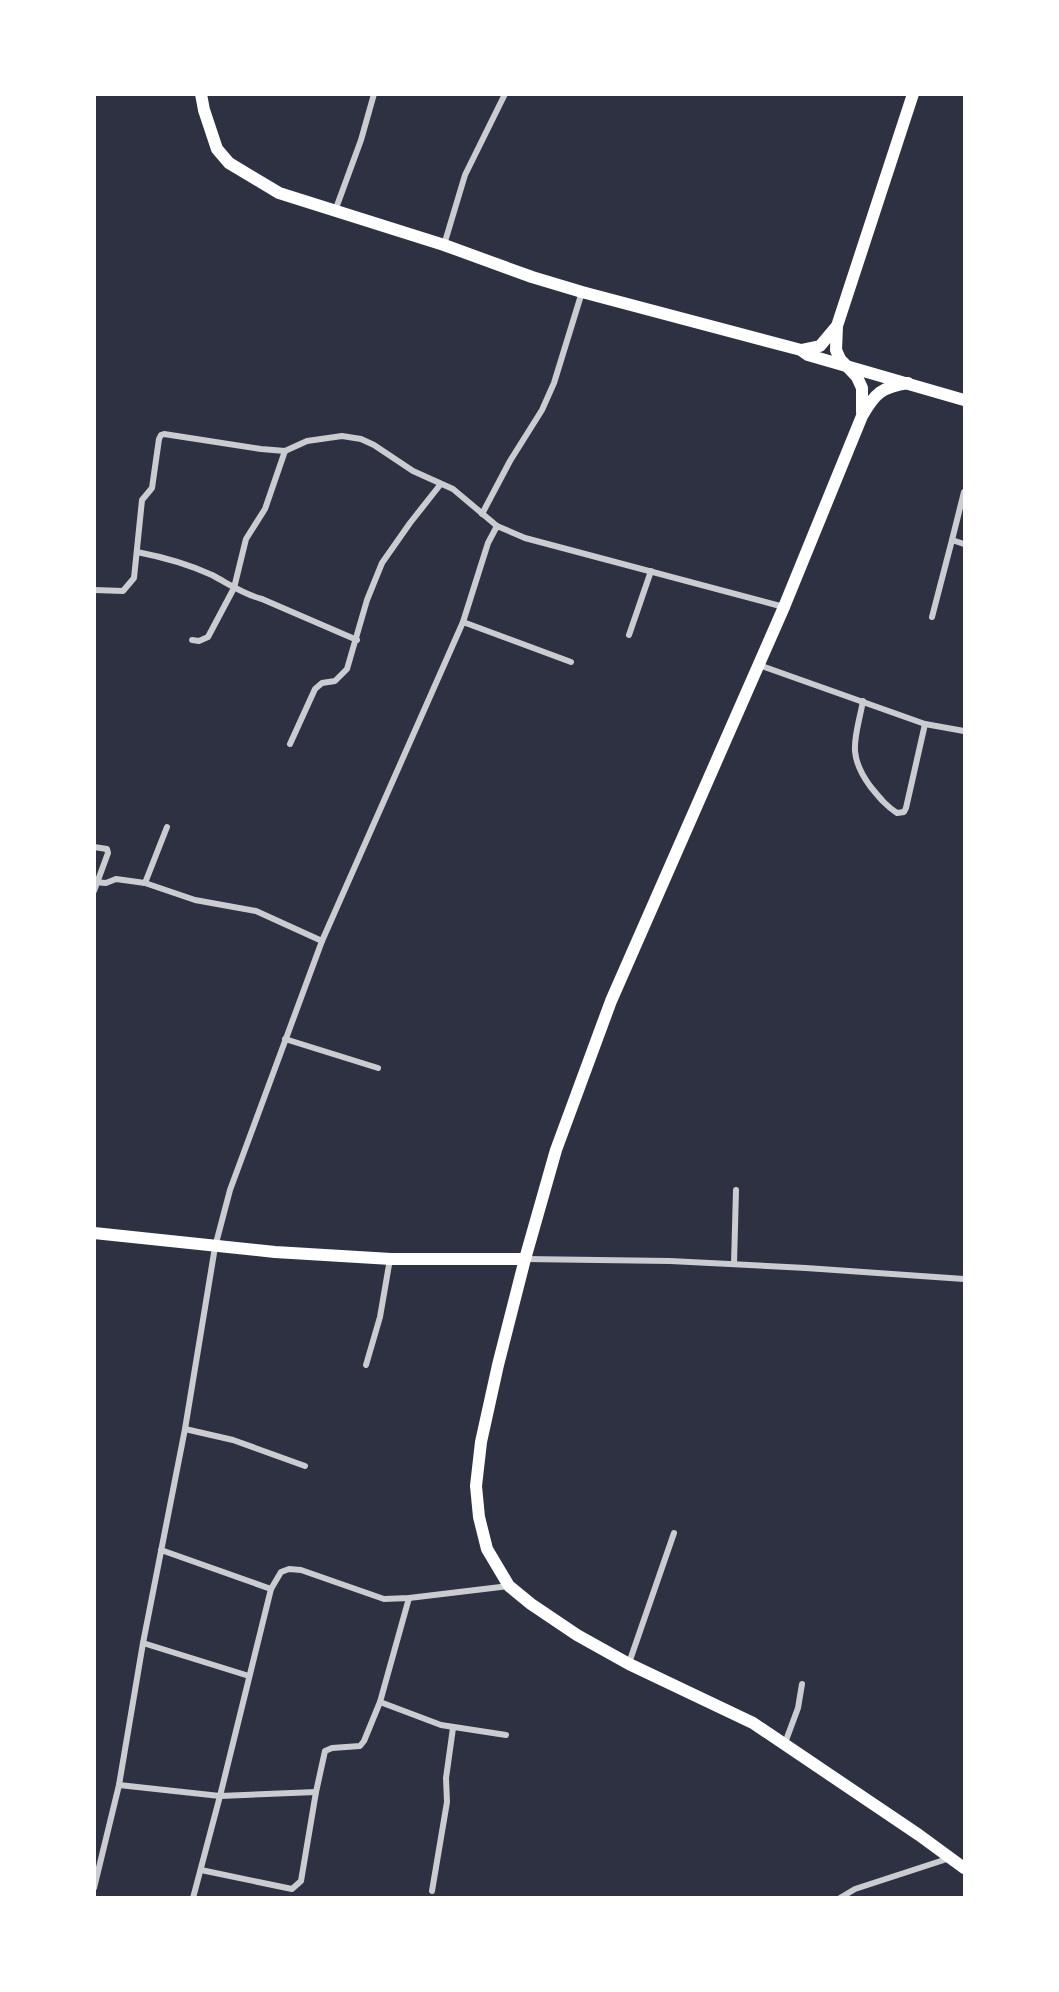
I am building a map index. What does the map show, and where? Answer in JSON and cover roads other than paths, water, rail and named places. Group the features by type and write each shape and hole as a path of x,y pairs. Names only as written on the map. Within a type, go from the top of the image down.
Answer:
{"main road":[{"path":"201,94 217,148 229,162 279,193 444,245 532,277 801,350 808,355 964,400"},
{"path":"862,416 862,388 836,350 837,326 913,94"},
{"path":"801,350 820,346 837,326"},
{"path":"908,383 890,386 880,392 870,402 862,416 784,608 594,1045 556,1150 525,1259 483,1431 476,1486 478,1517 487,1549 509,1586 531,1604 577,1635 629,1664 753,1723 964,1868"},
{"path":"94,1233 215,1247 391,1259 525,1259"}],"street":[{"path":"335,212 361,140 374,94"},
{"path":"444,245 465,175 504,94"},
{"path":"482,514 510,461 542,410 554,383 582,292"},
{"path":"94,590 123,591 130,586 134,578 142,500 152,488 161,435 285,451 307,441 342,436 361,439 374,445 413,471 453,489 497,526 510,533 784,608"},
{"path":"192,640 199,641 208,637 234,588 246,539 264,509 285,451"},
{"path":"290,744 315,689 322,683 335,681 347,669 367,600 382,563 440,485"},
{"path":"932,617 964,492"},
{"path":"94,1888 119,1785 143,1643 186,1429 215,1247 230,1190 322,941 463,622 488,543 497,526"},
{"path":"952,540 964,544"},
{"path":"137,552 176,560 247,595 262,599 357,640"},
{"path":"629,634 651,571"},
{"path":"463,622 570,662"},
{"path":"758,665 925,724 964,731"},
{"path":"862,701 854,756 859,771 883,803 897,813 904,812 906,808 925,724"},
{"path":"145,884 167,826"},
{"path":"94,847 107,849 108,853 94,891"},
{"path":"96,883 116,879 145,884 195,900 256,911 322,941"},
{"path":"285,1039 378,1068"},
{"path":"734,1264 736,1190"},
{"path":"366,1365 380,1317 391,1259"},
{"path":"525,1259 734,1264 964,1280"},
{"path":"186,1429 233,1440 305,1466"},
{"path":"629,1664 674,1533"},
{"path":"161,1550 271,1589"},
{"path":"193,1898 271,1589 281,1572 289,1569 301,1570 384,1599 409,1599 509,1586"},
{"path":"201,1870 292,1889 297,1887 301,1881 325,1751 332,1748 360,1746 380,1702 409,1599"},
{"path":"143,1643 249,1676"},
{"path":"785,1743 798,1708 802,1684"},
{"path":"380,1702 453,1728 506,1736"},
{"path":"432,1891 447,1802 447,1769 453,1728"},
{"path":"119,1785 220,1796 316,1792"},
{"path":"840,1898 855,1889 950,1857"}]}
